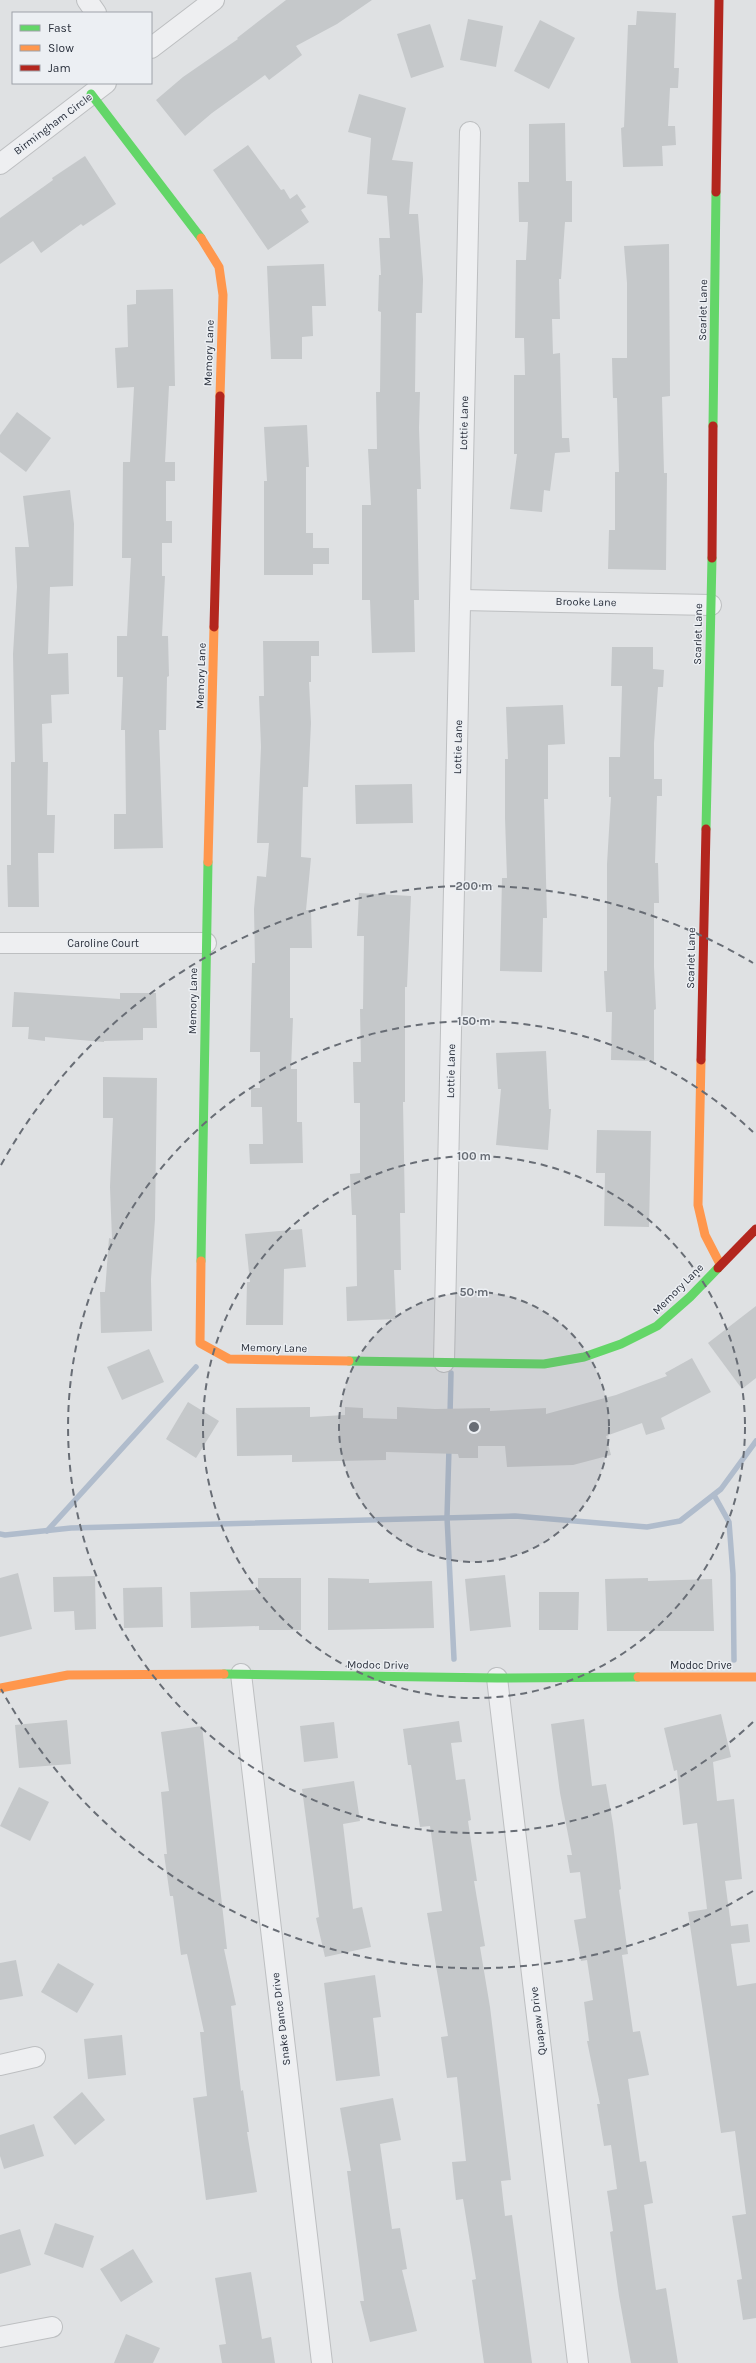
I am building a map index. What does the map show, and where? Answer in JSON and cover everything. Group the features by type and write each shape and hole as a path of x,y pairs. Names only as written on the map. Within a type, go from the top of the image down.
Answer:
{"street":[{"path":"87,0 95,12"},
{"path":"152,47 214,0"},
{"name":"Scarlet Lane","path":"719,0 711,605 698,1205 705,1235 720,1264"},
{"name":"Birmingham Circle","path":"0,164 99,89"},
{"name":"Memory Lane","path":"99,89 206,245 219,267 223,295 206,943 200,1343 229,1359 544,1364 584,1357 621,1344 657,1326 690,1297 720,1264 756,1229"},
{"name":"Lottie Lane","path":"444,1362 470,132"},
{"name":"Brooke Lane","path":"461,600 711,605"},
{"name":"Caroline Court","path":"0,943 206,943"},
{"name":"Modoc Drive","path":"0,1688 68,1675 241,1674 497,1678 756,1677"},
{"name":"Snake Dance Drive","path":"241,1674 322,2363"},
{"name":"Quapaw Drive","path":"497,1678 578,2363"},
{"path":"0,2065 35,2057"},
{"path":"0,2337 52,2326"}],"building":[{"path":"286,0 372,0 337,24 296,46 302,55 269,80 265,75 212,113 185,136 156,100 183,77 238,39 237,38"},
{"path":"637,11 676,13 674,68 679,68 678,88 670,88 668,126 675,126 676,145 662,146 663,166 623,167 621,128 624,127 628,25 636,25"},
{"path":"468,19 503,26 496,67 460,60"},
{"path":"540,20 575,38 549,89 514,71"},
{"path":"430,24 444,67 411,78 397,34"},
{"path":"359,94 406,108 392,160 413,162 409,214 418,214 423,279 422,313 416,313 415,392 420,392 419,428 421,489 417,489 419,600 414,600 415,652 372,653 370,600 362,600 362,505 371,505 368,449 377,449 376,392 380,392 381,312 378,311 379,275 381,275 379,238 390,238 387,196 367,194 371,138 348,132"},
{"path":"565,123 566,181 572,181 572,222 565,222 561,279 559,279 560,319 552,319 553,354 560,353 562,438 569,438 570,452 555,453 550,491 544,490 542,512 510,509 517,454 514,454 514,375 525,375 524,338 515,338 516,260 526,260 528,222 519,222 518,182 529,182 529,124"},
{"path":"248,145 281,190 284,189 290,199 297,194 306,207 301,210 309,222 268,250 213,170"},
{"path":"85,156 116,204 83,226 81,224 41,253 33,241 0,264 0,218 53,180 52,178"},
{"path":"669,244 670,396 662,397 664,473 667,473 666,570 608,569 609,530 615,530 615,472 619,472 617,398 613,398 612,358 627,358 627,283 624,246"},
{"path":"324,264 326,306 312,306 313,336 302,337 302,359 271,359 267,266"},
{"path":"173,289 175,386 169,386 165,462 175,462 175,481 166,481 166,521 172,521 172,543 162,543 162,576 165,576 162,636 168,636 169,676 167,677 166,730 159,730 163,848 114,849 114,814 126,814 125,730 121,730 123,677 117,677 117,636 127,636 131,558 122,558 123,462 130,462 134,387 117,388 115,348 128,347 127,305 136,304 136,290"},
{"path":"17,412 51,438 26,472 0,452 0,435"},
{"path":"307,425 309,467 306,467 306,533 313,533 313,548 329,548 329,564 313,564 313,575 264,575 264,481 267,481 264,427"},
{"path":"70,490 74,524 73,586 50,587 48,654 68,653 69,694 51,695 52,723 42,724 43,762 48,762 47,815 55,815 54,853 38,853 39,907 8,907 7,865 11,865 11,762 15,762 13,654 17,587 15,547 29,547 23,496"},
{"path":"263,641 319,641 319,656 311,656 311,682 309,682 311,723 308,787 303,787 301,857 311,858 306,910 311,910 312,948 290,948 290,1018 293,1018 291,1069 297,1069 297,1122 302,1122 303,1163 250,1164 249,1144 263,1144 262,1107 251,1107 251,1088 260,1088 260,1052 250,1052 252,963 255,963 254,909 257,876 266,877 269,843 257,843 261,747 259,696 264,696"},
{"path":"612,647 653,647 653,669 664,670 663,687 658,687 654,743 654,779 662,779 662,796 657,796 655,863 658,863 659,903 654,903 654,967 656,1009 654,1010 654,1061 611,1060 612,1012 606,1012 604,971 607,971 607,864 611,797 609,797 609,757 620,757 622,686 611,686"},
{"path":"563,705 565,744 548,745 548,799 544,799 547,918 543,918 542,972 500,971 502,878 507,878 505,759 508,759 506,707"},
{"path":"412,784 413,823 356,824 355,785"},
{"path":"359,893 411,896 407,987 405,987 405,1102 403,1102 405,1213 400,1213 401,1270 394,1270 396,1319 347,1321 346,1287 357,1286 356,1215 352,1215 350,1174 360,1173 360,1103 354,1103 353,1062 361,1062 360,1009 363,1009 364,936 357,936"},
{"path":"14,992 120,999 120,993 156,993 157,1028 143,1028 143,1040 104,1042 45,1037 45,1041 28,1039 29,1027 12,1027"},
{"path":"546,1051 549,1109 551,1109 548,1150 496,1145 501,1089 498,1089 496,1053"},
{"path":"103,1077 157,1078 155,1219 151,1279 152,1331 101,1333 100,1292 105,1292 109,1238 112,1239 110,1187 113,1118 103,1118"},
{"path":"597,1130 651,1131 649,1227 604,1226 605,1173 596,1173"},
{"path":"302,1229 306,1267 284,1269 283,1325 246,1325 247,1282 250,1282 245,1234"},
{"path":"756,1306 756,1378 742,1389 708,1343"},
{"path":"149,1349 164,1382 122,1400 107,1367"},
{"path":"692,1358 711,1392 661,1418 665,1429 646,1435 642,1423 606,1436 611,1455 573,1465 507,1467 505,1446 478,1446 478,1458 459,1458 458,1454 386,1452 386,1460 292,1462 292,1455 237,1456 236,1408 310,1407 310,1417 345,1415 345,1407 363,1408 363,1418 397,1419 397,1407 435,1409 490,1408 490,1411 546,1408 546,1414 616,1395 667,1376 665,1373"},
{"path":"188,1402 219,1421 196,1458 166,1439"},
{"path":"18,1573 32,1629 0,1637 0,1578"},
{"path":"505,1575 511,1627 470,1631 465,1579"},
{"path":"95,1576 96,1629 75,1630 74,1611 54,1612 53,1577"},
{"path":"258,1578 301,1578 301,1630 259,1630 259,1626 191,1628 190,1592 258,1590"},
{"path":"328,1578 369,1579 369,1583 432,1581 434,1628 328,1630"},
{"path":"648,1578 648,1581 712,1579 714,1631 607,1631 605,1579"},
{"path":"162,1587 163,1627 124,1628 123,1588"},
{"path":"539,1592 579,1592 578,1630 539,1630"},
{"path":"721,1714 731,1757 713,1762 717,1801 734,1799 742,1879 725,1881 731,1926 748,1924 750,1942 731,1944 737,1986 756,1983 756,2318 743,2320 737,2280 742,2279 732,2216 746,2214 735,2131 721,2133 688,1912 707,1909 697,1823 683,1825 677,1770 674,1771 664,1728"},
{"path":"584,1719 592,1786 606,1784 613,1824 621,1889 619,1890 628,1954 622,1955 633,2032 640,2031 649,2075 628,2079 640,2162 646,2161 653,2203 644,2205 656,2290 666,2288 678,2363 631,2363 619,2296 610,2232 613,2231 607,2191 617,2189 611,2145 604,2146 597,2104 600,2104 587,2041 589,2041 584,2002 593,2000 587,1960 581,1961 574,1920 586,1918 580,1872 570,1873 567,1855 572,1855 560,1793 551,1724"},
{"path":"67,1720 71,1764 19,1768 15,1725"},
{"path":"459,1721 462,1742 451,1743 456,1780 465,1779 471,1820 468,1821 477,1881 474,1881 485,1946 480,1947 490,2007 511,2180 501,2181 505,2216 512,2215 532,2363 484,2363 472,2280 476,2279 463,2199 456,2200 452,2162 466,2161 457,2077 447,2078 441,2037 448,2036 427,1913 442,1911 430,1826 420,1827 411,1765 408,1765 403,1729"},
{"path":"334,1722 338,1758 304,1762 300,1726"},
{"path":"202,1726 227,1949 224,1949 236,2005 231,2006 241,2091 243,2090 249,2132 247,2132 257,2192 206,2200 193,2098 207,2096 200,2032 204,2032 187,1954 181,1955 173,1896 170,1896 164,1854 167,1854 161,1792 169,1791 161,1732"},
{"path":"354,1781 360,1821 343,1824 353,1909 362,1907 371,1947 325,1957 316,1918 319,1917 302,1789"},
{"path":"19,1787 49,1802 30,1841 0,1826"},
{"path":"16,1960 23,1996 0,2000 0,1963"},
{"path":"58,1963 94,1984 77,2013 41,1992"},
{"path":"375,1975 381,2017 373,2018 380,2076 336,2081 324,1983"},
{"path":"122,2035 126,2075 88,2079 84,2039"},
{"path":"82,2092 105,2120 75,2145 53,2117"},
{"path":"393,2098 401,2140 380,2144 392,2229 400,2228 407,2269 402,2270 417,2331 370,2342 360,2301 364,2301 347,2171 351,2171 340,2108"},
{"path":"34,2124 44,2156 4,2169 0,2156 0,2135"},
{"path":"55,2223 94,2236 83,2268 44,2254"},
{"path":"20,2229 31,2265 0,2274 0,2235"},
{"path":"133,2249 153,2282 121,2302 100,2269"},
{"path":"251,2272 262,2339 271,2337 275,2363 222,2363 219,2345 226,2344 215,2278"},
{"path":"126,2334 160,2348 153,2363 114,2363"}],"waterway":[{"path":"47,1531 196,1367"},
{"path":"450,1415 451,1373"},
{"path":"0,1534 5,1535 71,1528 515,1516 647,1527 680,1521 721,1489 756,1441"},
{"path":"449,1448 447,1517 454,1659"},
{"path":"714,1495 729,1522 733,1574 734,1660"}],"traffic: fast":[{"path":"91,94 201,238"},
{"path":"713,426 716,192"},
{"path":"706,829 712,558"},
{"path":"201,1261 208,862"},
{"path":"349,1361 544,1364 584,1357 621,1344 657,1326 690,1297 718,1268"},
{"path":"224,1674 497,1678 638,1677"}],"traffic: slow":[{"path":"201,238 219,267 223,295 220,396"},
{"path":"208,862 214,627"},
{"path":"701,1060 698,1205 705,1235 720,1264"},
{"path":"201,1261 200,1343 229,1359 349,1361"},
{"path":"0,1688 68,1675 224,1674"},
{"path":"638,1677 756,1677"}],"traffic: jam":[{"path":"716,192 719,0"},
{"path":"214,627 220,396"},
{"path":"712,558 713,426"},
{"path":"701,1060 706,829"},
{"path":"718,1268 756,1229"}]}
